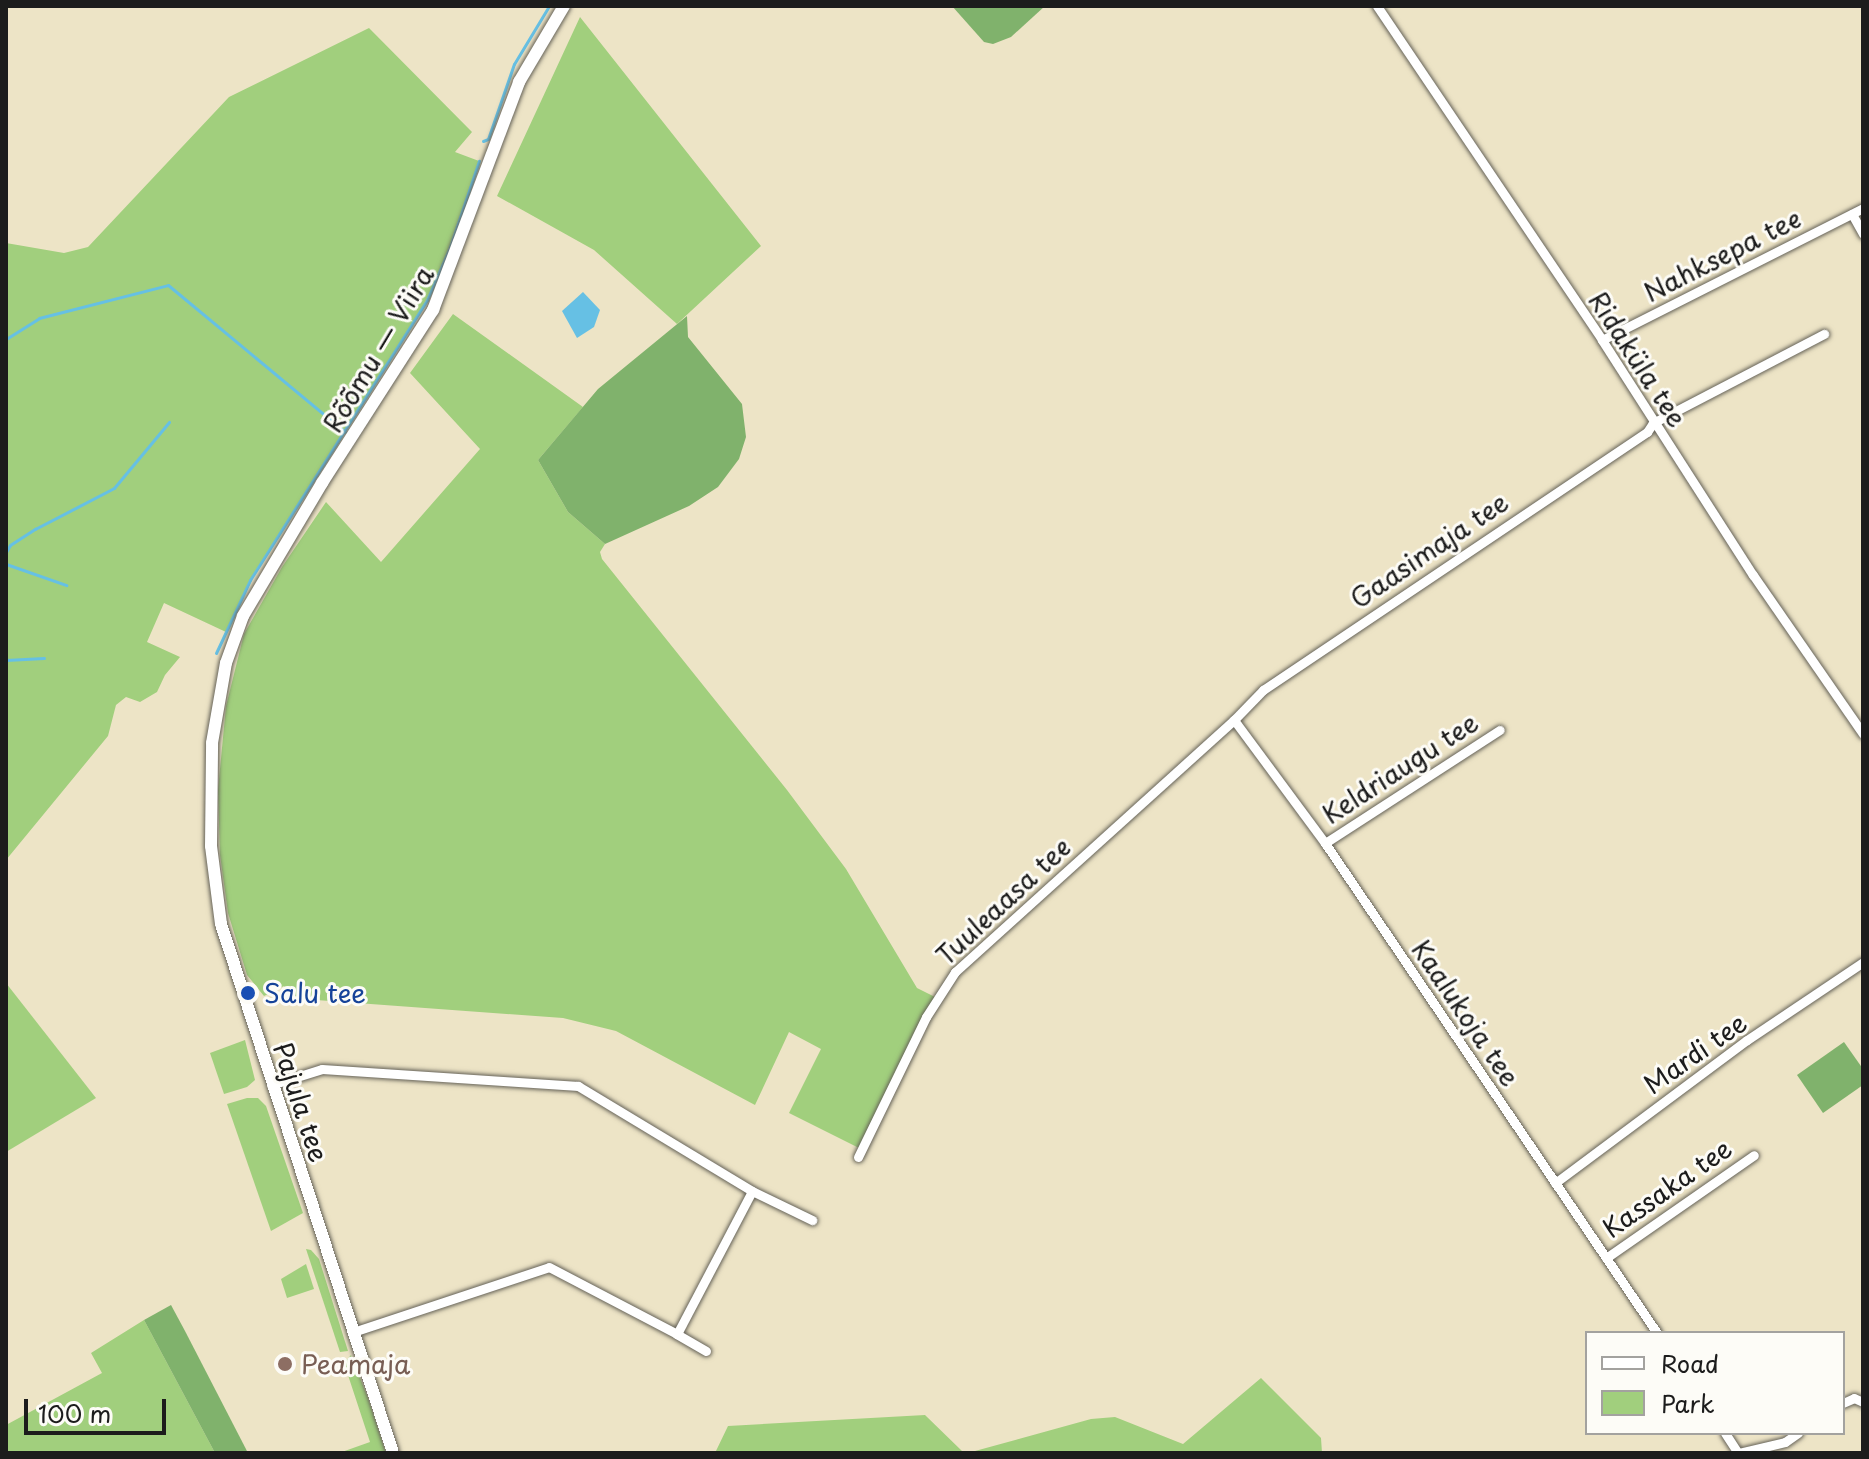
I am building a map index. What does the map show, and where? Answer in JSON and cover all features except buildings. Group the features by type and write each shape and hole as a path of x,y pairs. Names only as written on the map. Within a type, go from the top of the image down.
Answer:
{"street":[{"name":"Rõõmu — Viira","path":"243,616 314,496 433,310 519,82 564,6"},
{"name":"Ridaküla tee","path":"1377,6 1863,734"},
{"name":"Nahksepa tee","path":"1602,340 1863,208"},
{"path":"1852,214 1863,234"},
{"name":"Gaasimaja tee","path":"1234,720 1263,690 1647,432 1653,423 1824,334"},
{"name":"Pajula tee","path":"243,616 226,663 210,774 211,846 221,924 393,1453"},
{"name":"Kaalukoja tee","path":"1234,720 1325,843 1656,1331"},
{"name":"Tuuleaasa tee","path":"858,1157 926,1017 955,972 1234,720"},
{"name":"Keldriaugu tee","path":"1325,843 1500,730"},
{"name":"Mardi tee","path":"1555,1183 1747,1040 1863,962"},
{"path":"271,1085 322,1069 578,1086 752,1191 812,1220"},
{"name":"Kassaka tee","path":"1606,1258 1754,1155"},
{"path":"677,1334 752,1191"},
{"path":"353,1332 549,1267 706,1351"},
{"path":"1858,1400 1863,1391"},
{"path":"1726,1435 1739,1453 1785,1442 1795,1435"}],"green space":[{"path":"952,6 1045,6 1011,37 993,44 984,42"},
{"path":"580,17 761,246 677,324 594,250 497,196"},
{"path":"369,28 472,132 455,152 479,161 441,271 417,318 250,580 226,632 164,603 147,642 180,657 165,675 157,692 140,702 126,697 116,705 108,736 6,860 6,243 64,253 88,247 229,97"},
{"path":"453,314 583,407 538,460 568,512 605,544 600,552 602,559 787,790 846,869 917,988 937,998 861,1149 789,1113 821,1049 789,1032 755,1105 616,1031 563,1018 289,998 284,986 264,996 247,975 228,913 220,855 218,790 226,706 244,634 282,567 326,502 381,562 480,449 410,373"},
{"path":"687,316 688,337 742,404 746,437 739,459 718,487 689,506 605,544 568,512 538,460 598,389"},
{"path":"6,983 96,1098 6,1152"},
{"path":"245,1040 255,1080 247,1087 224,1094 210,1053"},
{"path":"1844,1042 1863,1069 1863,1085 1823,1113 1797,1075"},
{"path":"258,1098 266,1106 303,1213 271,1231 227,1104"},
{"path":"306,1249 319,1259 348,1351 340,1352"},
{"path":"306,1264 314,1289 287,1298 281,1279"},
{"path":"171,1305 248,1453 215,1453 144,1320"},
{"path":"144,1320 215,1453 6,1453 6,1425 102,1373 91,1353"},
{"path":"351,1355 386,1453 339,1453 370,1442 344,1363"},
{"path":"1261,1378 1321,1438 1322,1453 715,1453 728,1426 925,1415 962,1451 975,1451 1091,1419 1115,1417 1183,1444"}],"water":[{"path":"583,292 600,310 594,327 577,338 562,311"}],"waterway":[{"path":"483,141 488,139 514,64 549,6"},
{"path":"216,653 250,580 427,300 450,247 479,161"},
{"path":"6,339 39,318 168,285 345,432"},
{"path":"6,552 10,545 35,529 114,488 169,422"},
{"path":"6,564 66,585"},
{"path":"6,660 44,658"}],"place":[{"name":"Salu tee","path":"248,993"},
{"name":"Peamaja","path":"285,1364"}]}
